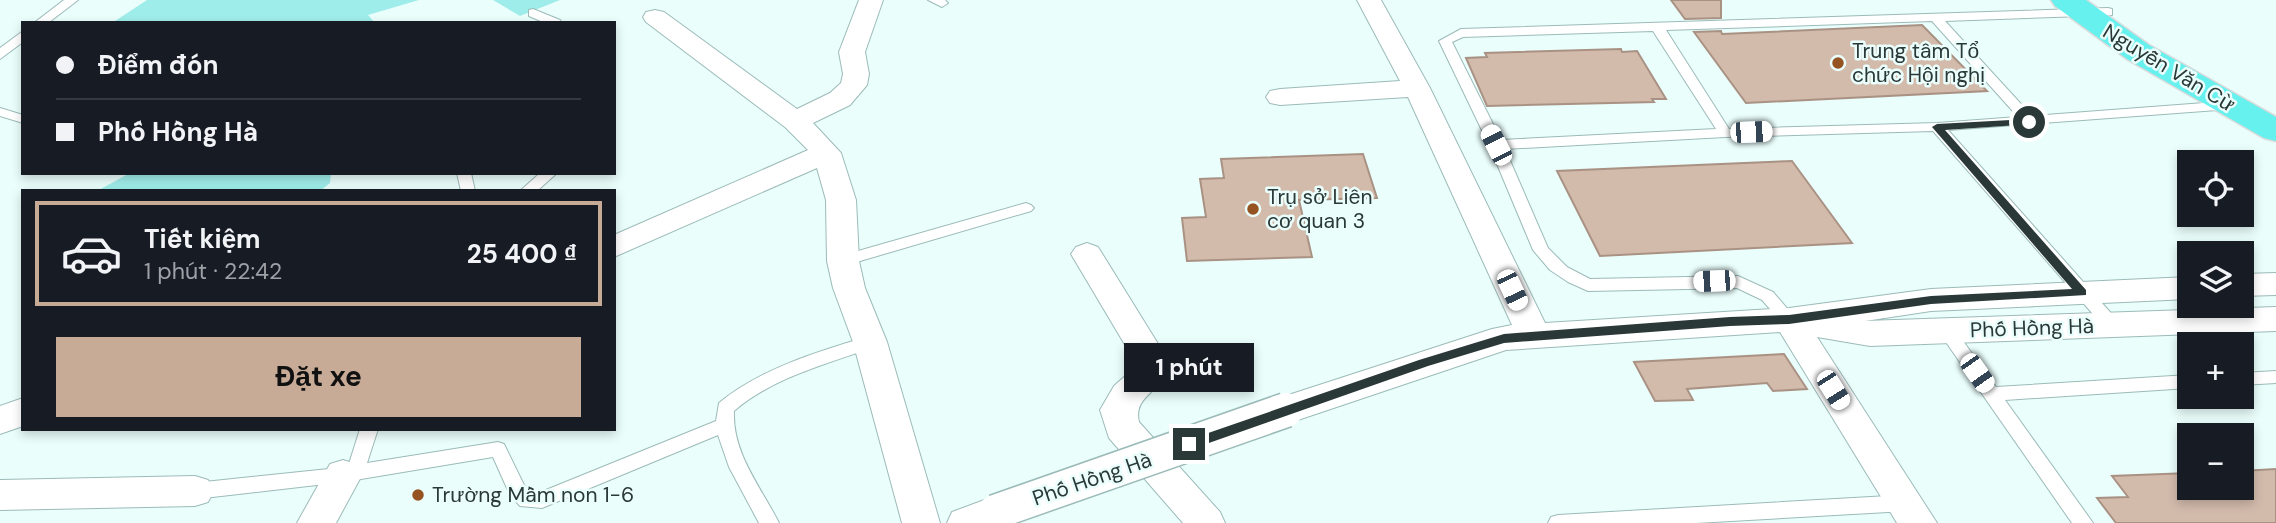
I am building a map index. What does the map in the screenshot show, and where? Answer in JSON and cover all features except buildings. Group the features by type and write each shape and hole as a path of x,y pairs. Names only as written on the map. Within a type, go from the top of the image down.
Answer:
{"main road":[{"name":"Nguyễn Văn Cừ","path":"2087,6 2138,52 2276,131"},
{"name":"Nguyễn Văn Cừ","path":"2087,6 2276,112"}],"street":[{"path":"795,121 840,99 854,85 856,74 852,52 871,0"},
{"path":"1368,0 1416,88 1534,336"},
{"path":"655,17 795,121 827,153 841,201 843,261 849,288 870,342 921,523"},
{"path":"1280,97 1416,88"},
{"path":"616,246 827,153"},
{"path":"1087,254 1152,360 1152,369 1144,382 1126,395 1118,410 1122,428 1206,523"},
{"path":"2254,285 2276,284"},
{"name":"Phố Hồng Hà","path":"981,518 1485,343 1534,336 1789,320 1931,300 2177,289"},
{"name":"Phố Hồng Hà","path":"1789,320 1870,334 2276,319"},
{"path":"1789,320 1912,513"},
{"path":"0,420 21,413"},
{"path":"316,523 349,474"},
{"path":"0,495 195,491"}],"lane":[{"path":"43,21 72,0"},
{"path":"1789,320 1773,297 1757,287 1738,282 1588,285 1567,276 1552,265 1541,250 1496,145 1446,47 1445,41 1449,36 1461,33 1656,25 1935,17 2087,6"},
{"path":"533,13 551,21"},
{"path":"1935,17 2029,122"},
{"path":"1656,25 1725,133"},
{"path":"0,55 21,37"},
{"path":"1496,145 1725,133 1937,127 2231,106"},
{"path":"0,112 21,119"},
{"path":"1937,127 2112,325"},
{"path":"530,189 547,175"},
{"path":"843,261 1026,208"},
{"path":"1947,331 2083,523"},
{"path":"769,523 741,473 724,425 726,408 743,395 870,342"},
{"path":"2254,378 2276,377"},
{"path":"1992,394 2177,383"},
{"path":"195,491 349,474 498,449 517,490 527,501 542,500 724,425"},
{"path":"349,474 368,431"},
{"path":"1558,523 1912,513"}],"shaded area":[{"path":"147,0 419,0 368,15 373,21 115,21"},
{"path":"493,0 560,0 520,16"},
{"path":"126,175 331,175 330,183 322,189 101,189"}],"place":[{"name":"Trung tâm Tổ chức Hội nghị","path":"1838,63"},
{"name":"Trụ sở Liên cơ quan 3","path":"1253,209"},
{"name":"Trường Mầm non 1-6","path":"418,495"}],"route":[{"path":"1189,444 1504,338 1730,321 1789,320 1931,300 2082,293 1937,127 2029,122"}]}
